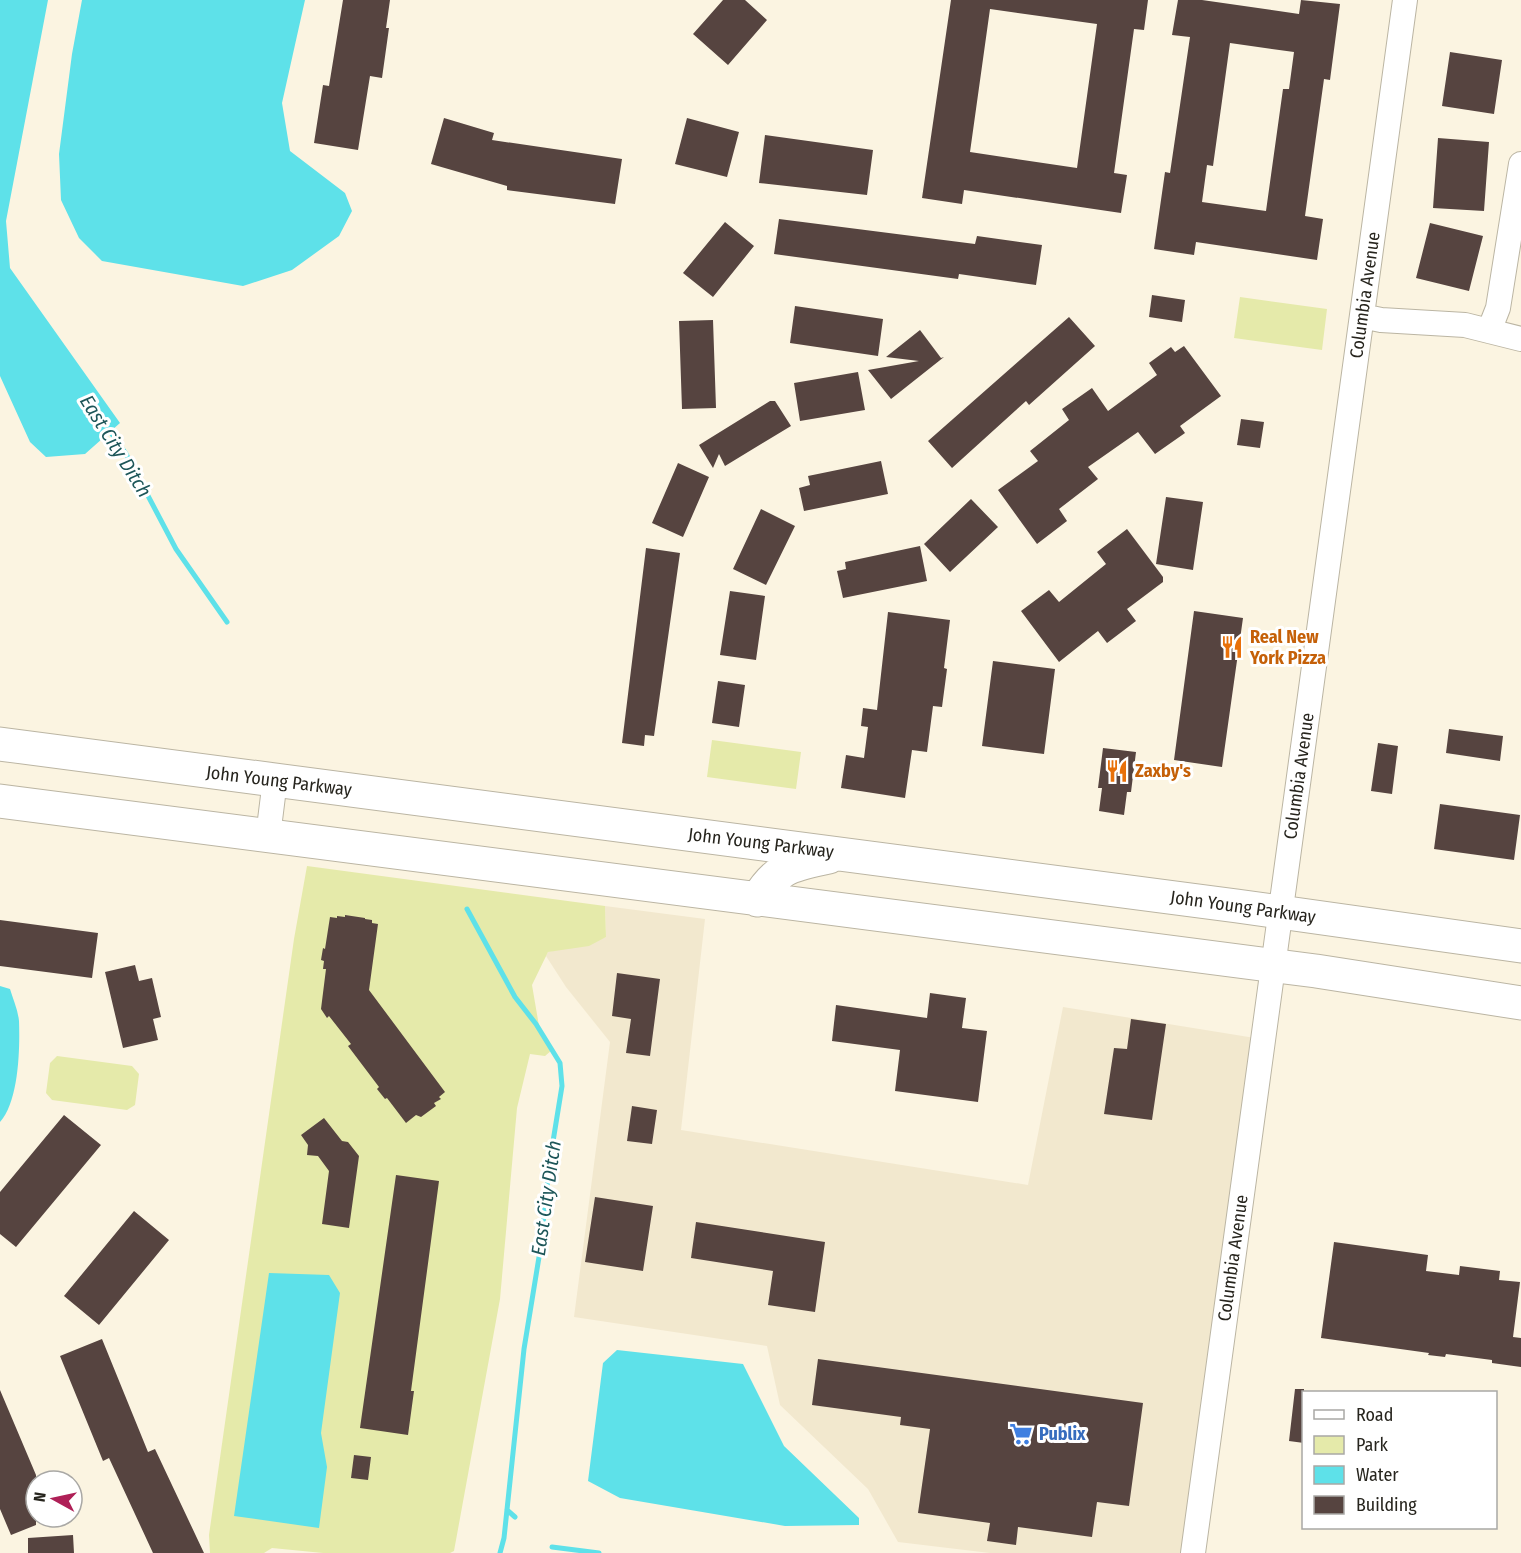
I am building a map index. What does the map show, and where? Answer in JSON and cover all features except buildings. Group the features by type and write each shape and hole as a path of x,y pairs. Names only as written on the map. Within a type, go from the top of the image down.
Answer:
{"highway":[{"name":"John Young Parkway","path":"0,744 842,853 1521,946"},
{"path":"0,801 1274,966 1521,1003"},
{"path":"757,900 768,881 790,866 842,853"},
{"path":"1470,994 1515,983 1521,984"}],"street":[{"name":"Columbia Avenue","path":"1193,1553 1405,0"},
{"path":"1489,331 1498,308 1521,164"},
{"path":"1362,316 1381,320 1465,325 1521,339"},
{"path":"268,836 275,780"}],"shaded area":[{"path":"605,906 705,919 681,1130 1028,1185 1063,1007 1255,1038 1183,1553 990,1553 898,1542 868,1489 780,1405 767,1346 574,1317 610,1042 566,987 546,956 548,952 606,937"}],"green space":[{"path":"1240,297 1327,309 1322,350 1234,338"},
{"path":"712,740 801,752 796,789 707,777"},
{"path":"307,866 605,906 606,937 589,946 548,952 532,985 539,1026 552,1050 545,1056 530,1054 517,1108 500,1299 454,1551 450,1553 323,1553 272,1548 264,1553 210,1553 209,1535 294,939"},
{"path":"57,1056 132,1066 139,1074 135,1105 127,1110 52,1100 46,1093 50,1063"}],"water":[{"path":"0,0 48,0 6,221 10,268 120,423 85,454 46,457 30,442 0,376"},
{"path":"82,0 305,0 282,103 290,151 345,193 352,211 339,236 292,270 243,286 102,261 79,238 61,200 59,154 72,54"},
{"path":"0,986 10,989 18,1013 19,1032 15,1088 6,1113 0,1122"},
{"path":"269,1273 329,1275 340,1293 321,1433 327,1467 319,1528 234,1516"},
{"path":"617,1350 743,1364 784,1446 859,1518 859,1525 785,1526 620,1498 588,1481 603,1363"}],"waterway":[{"name":"East City Ditch","path":"107,427 126,454 176,549 227,622"},
{"name":"East City Ditch","path":"467,909 515,997 536,1024 560,1063 562,1086 550,1160 540,1251 524,1349 504,1538 500,1553"},
{"name":"East City Ditch","path":"507,1510 515,1517"},
{"name":"East City Ditch","path":"552,1547 599,1553"}],"place":[{"name":"Real New York Pizza","path":"1232,647"},
{"name":"Zaxby's","path":"1117,771"},
{"name":"Publix","path":"1021,1434"}]}
